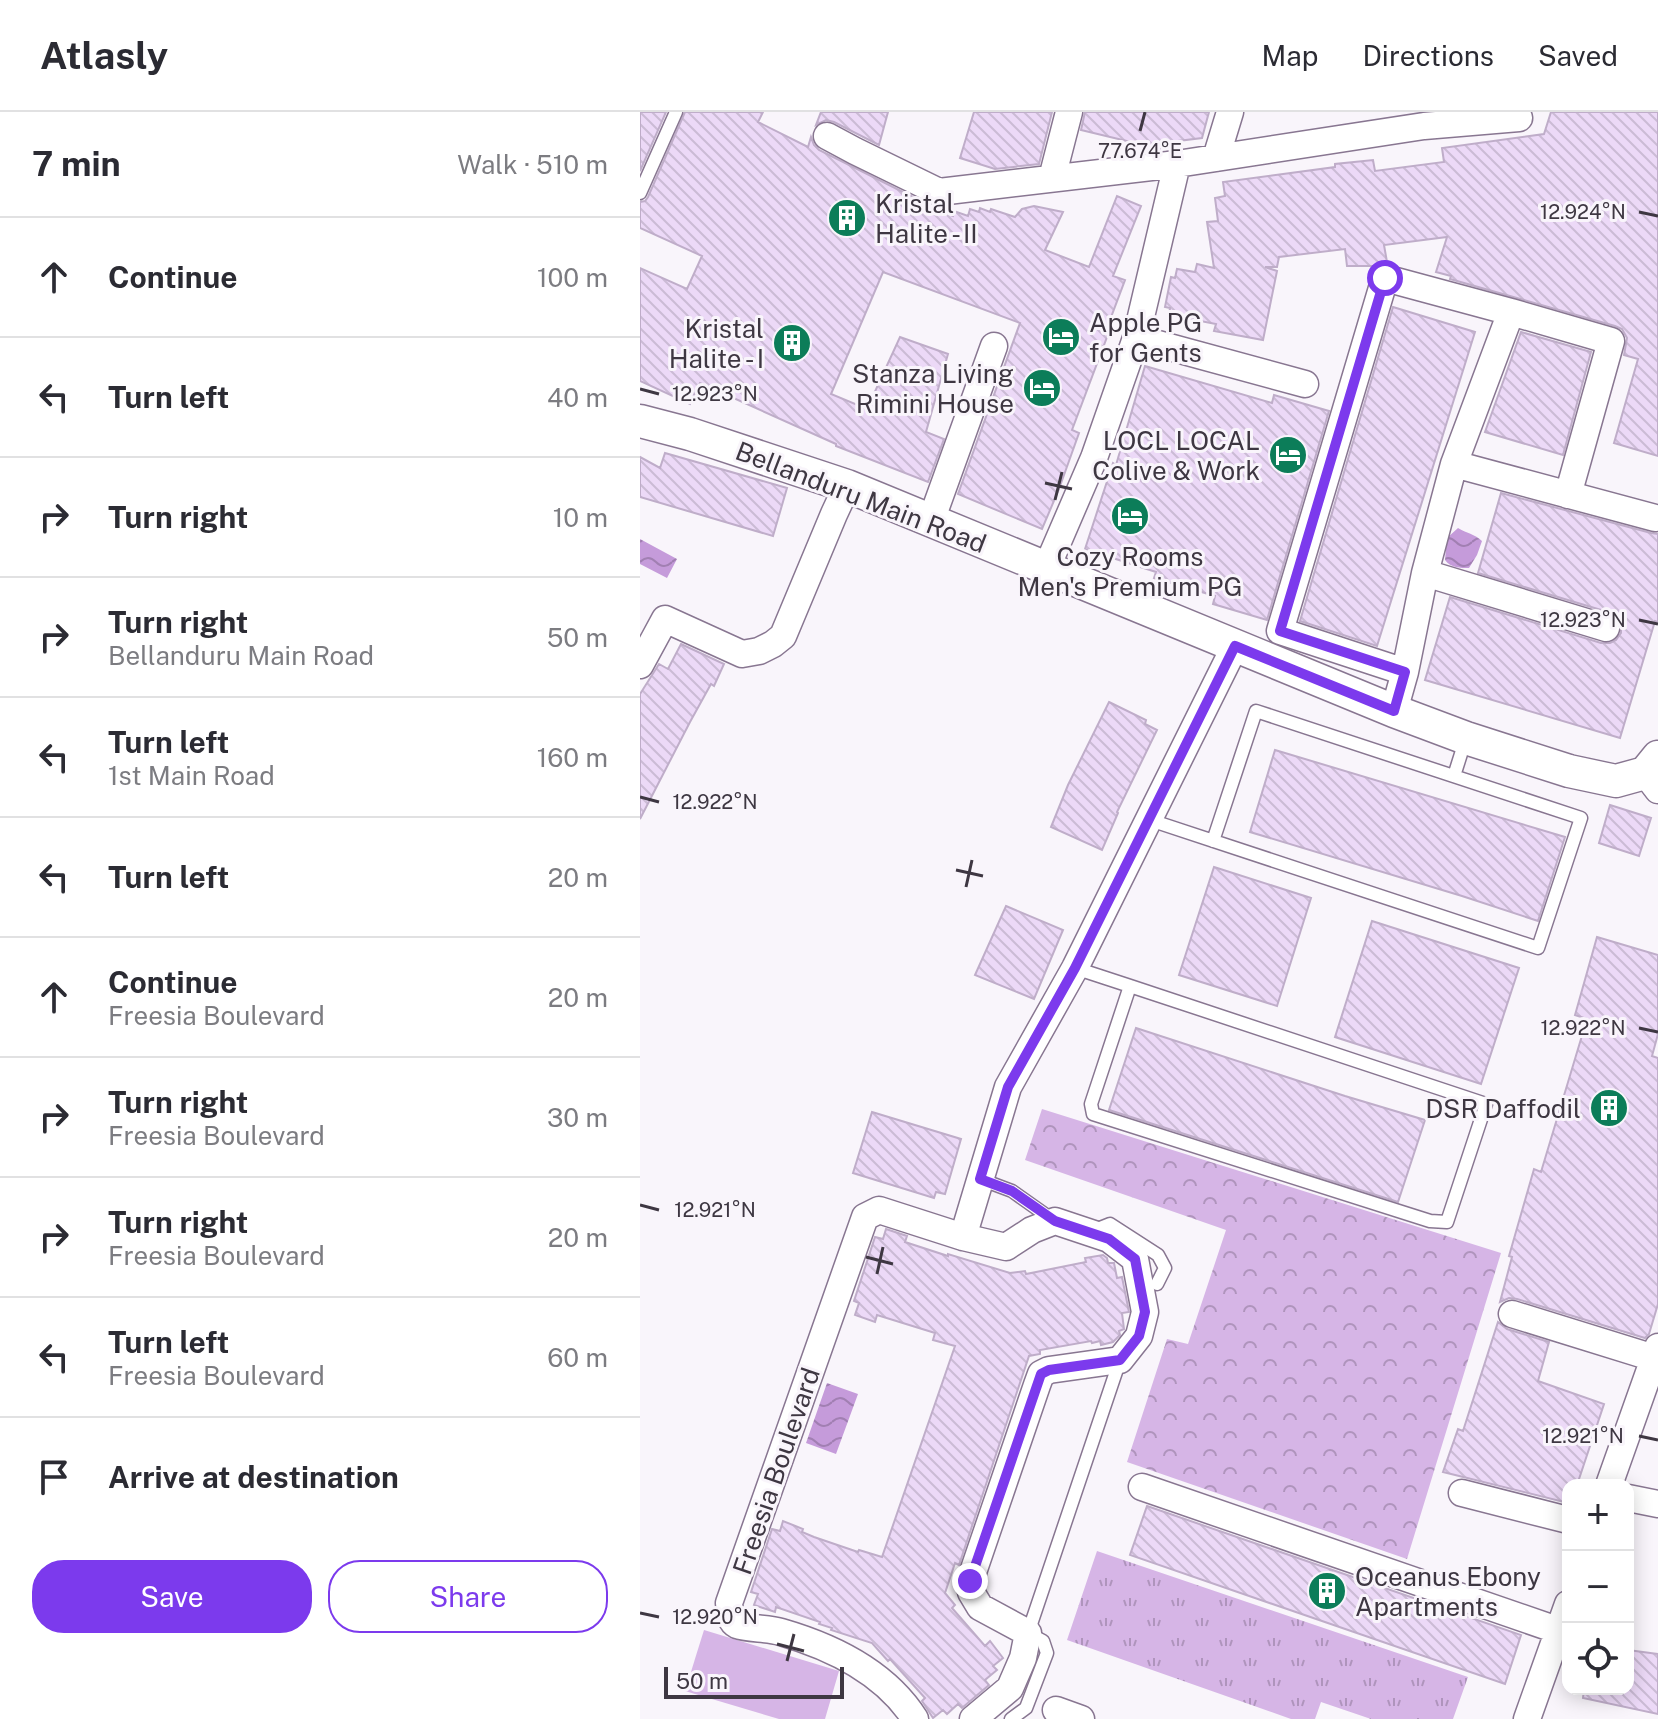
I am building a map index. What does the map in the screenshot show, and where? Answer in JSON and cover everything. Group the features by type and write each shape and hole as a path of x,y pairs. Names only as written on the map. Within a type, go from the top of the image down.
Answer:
{"street":[{"path":"1052,178 1069,112"},
{"path":"1216,158 1230,112"},
{"path":"827,136 939,192 1177,164 1426,119 1519,118"},
{"path":"1047,567 1094,458 1136,338 1177,164"},
{"path":"1405,672 1280,631 1385,278 1611,341 1568,495"},
{"path":"1394,711 1425,573 1454,464 1511,312"},
{"path":"1136,338 1305,384"},
{"path":"931,521 994,346"},
{"name":"Bellanduru Main Road","path":"640,421 690,434 847,486 1466,738 1569,771 1616,781 1654,773"},
{"path":"1454,464 1655,518"},
{"path":"640,665 665,619 742,654 759,651 783,636 847,486"},
{"path":"1425,573 1606,628"},
{"path":"963,1237 1008,1087 1075,968 1235,646"},
{"name":"Freesia Boulevard","path":"915,1719 903,1700 883,1681 844,1656 780,1631 736,1625 731,1619 729,1603 865,1217 879,1210 963,1237 1006,1247 1032,1230 1055,1221"},
{"path":"991,1718 1010,1688 1023,1658 1028,1633 980,1607 971,1592 970,1581 1041,1374 1049,1370 1120,1360 1139,1336 1145,1312 1135,1259 1109,1239 1055,1221"},
{"path":"1512,1314 1656,1353 1611,1479"},
{"path":"1142,1487 1560,1631"},
{"path":"1462,1493 1562,1518"},
{"path":"1634,1499 1658,1504"},
{"path":"1527,1719 1562,1623"},
{"path":"1056,1710 1081,1719"}],"lane":[{"path":"640,193 676,112"},
{"path":"1150,820 1213,841 1538,948 1581,818 1256,711 1213,841"},
{"path":"1454,776 1466,738"},
{"path":"1075,968 1130,986 1486,1104 1447,1222 1430,1221 1093,1114 1091,1104 1130,986"},
{"path":"980,1179 1012,1191 1055,1221"},
{"path":"1089,1232 1110,1224 1158,1255 1165,1268 1157,1284"},
{"path":"1011,1719 1026,1708 1047,1653 1043,1641 1028,1633 1120,1360"}],"green space":[{"path":"1042,1109 1501,1253 1407,1559 1127,1462 1167,1339 1188,1344 1226,1230 1025,1160"},
{"path":"1097,1551 1468,1677 1453,1719 1371,1719 1321,1702 1315,1719 1291,1719 1067,1640"},
{"path":"704,1630 839,1671 825,1719 779,1719 685,1691"}],"water":[{"path":"1458,528 1482,541 1469,568 1453,566 1445,560 1447,538"},
{"path":"640,539 677,559 667,578 640,564"},
{"path":"827,1383 858,1394 836,1454 806,1443"}],"building":[{"path":"640,112 666,112 640,171"},
{"path":"685,112 763,112 758,122 808,147 811,137 819,150 915,198 913,202 953,216 954,211 968,216 970,209 979,212 980,208 1015,217 1022,209 1034,206 1063,212 1045,250 1089,267 1117,196 1141,206 1113,276 1125,280 1072,430 1079,433 1042,529 958,494 1020,323 883,272 831,394 867,409 900,337 948,354 926,432 944,439 928,482 836,446 700,383 690,404 640,381 640,268 687,289 702,256 640,228 640,202 648,197"},
{"path":"821,112 888,112 879,145 834,122 826,120 816,125"},
{"path":"974,112 1052,112 1039,164 995,169 960,158"},
{"path":"1085,112 1209,112 1202,138 1162,143 1160,149 1081,130"},
{"path":"1551,112 1658,112 1658,456 1614,443 1638,359 1624,355 1627,338 1622,329 1450,279 1451,276 1436,272 1447,237 1384,245 1387,262 1375,266 1347,266 1345,249 1279,257 1277,267 1265,267 1277,271 1263,340 1214,331 1216,324 1169,315 1170,308 1165,307 1171,277 1175,278 1177,269 1195,272 1197,264 1214,268 1207,222 1218,221 1215,198 1225,196 1223,182 1373,160 1375,171 1444,162 1442,148 1544,134"},
{"path":"1393,307 1475,332 1377,646 1300,621"},
{"path":"1521,332 1591,352 1563,455 1485,432"},
{"path":"1145,366 1272,403 1274,395 1329,411 1267,620 1213,604 1215,596 1154,578 1156,572 1085,549 1113,463 1116,465"},
{"path":"665,453 787,488 773,536 640,497 640,457 660,468"},
{"path":"1501,493 1658,534 1658,622 1655,621 1620,738 1425,680 1450,597 1601,643 1616,640 1621,633 1621,624 1611,613 1478,573"},
{"path":"681,644 724,664 640,819 640,694 659,664 668,669"},
{"path":"1109,702 1146,720 1145,724 1157,730 1102,850 1051,827"},
{"path":"1275,750 1565,837 1538,921 1250,832"},
{"path":"1610,805 1651,818 1639,856 1599,843"},
{"path":"1214,867 1311,898 1277,1006 1179,975"},
{"path":"1006,906 1063,930 1034,999 975,975"},
{"path":"1372,921 1519,968 1481,1084 1335,1037"},
{"path":"1597,937 1658,955 1658,1034 1652,1056 1658,1058 1658,1304 1645,1338 1517,1299 1500,1302 1512,1257 1509,1256 1534,1169 1541,1172 1587,1019 1575,1015"},
{"path":"1136,1028 1425,1120 1398,1202 1109,1110"},
{"path":"872,1112 961,1139 945,1194 936,1192 934,1198 853,1173"},
{"path":"886,1229 907,1236 905,1242 1010,1273 1025,1271 1026,1274 1086,1262 1085,1258 1103,1255 1108,1263 1114,1263 1117,1278 1122,1277 1129,1312 1122,1313 1124,1329 1119,1331 1120,1335 1113,1342 1101,1345 1100,1341 1091,1341 1040,1350 1040,1354 1029,1356 959,1565 955,1563 945,1593 955,1605 952,1608 985,1646 990,1641 1003,1658 993,1666 997,1670 985,1680 989,1685 962,1708 958,1704 947,1714 943,1710 933,1718 922,1701 925,1698 872,1643 776,1607 775,1612 754,1605 758,1594 751,1592 772,1529 780,1531 783,1521 814,1537 882,1557 955,1346 933,1340 935,1333 877,1315 875,1322 855,1315 859,1303 854,1301 875,1237 883,1239"},
{"path":"1498,1322 1507,1329 1549,1342 1538,1381 1604,1404 1579,1479 1562,1479 1562,1502 1443,1472 1458,1429 1463,1431"},
{"name":"Oceanus Ebony Apartments","path":"1147,1506 1521,1635 1505,1684 1130,1555"},
{"path":"1634,1651 1658,1654 1658,1714 1583,1698 1583,1695 1634,1695"}],"place":[{"name":"Kristal Halite - II","path":"847,218"},
{"name":"Apple PG for Gents","path":"1061,337"},
{"name":"Kristal Halite - I","path":"792,343"},
{"name":"Stanza Living Rimini House","path":"1042,388"},
{"name":"LOCL LOCAL Colive & Work","path":"1288,455"},
{"name":"Cozy Rooms Men's Premium PG","path":"1130,516"},
{"name":"DSR Daffodil","path":"1609,1108"},
{"name":"Oceanus Ebony Apartments","path":"1327,1591"}],"route":[{"path":"970,1581 1041,1374 1049,1370 1120,1360 1139,1336 1145,1312 1135,1259 1109,1239 1055,1221 1012,1191 980,1179 1008,1087 1075,968 1235,646 1394,711 1405,672 1280,631 1385,278"}]}
